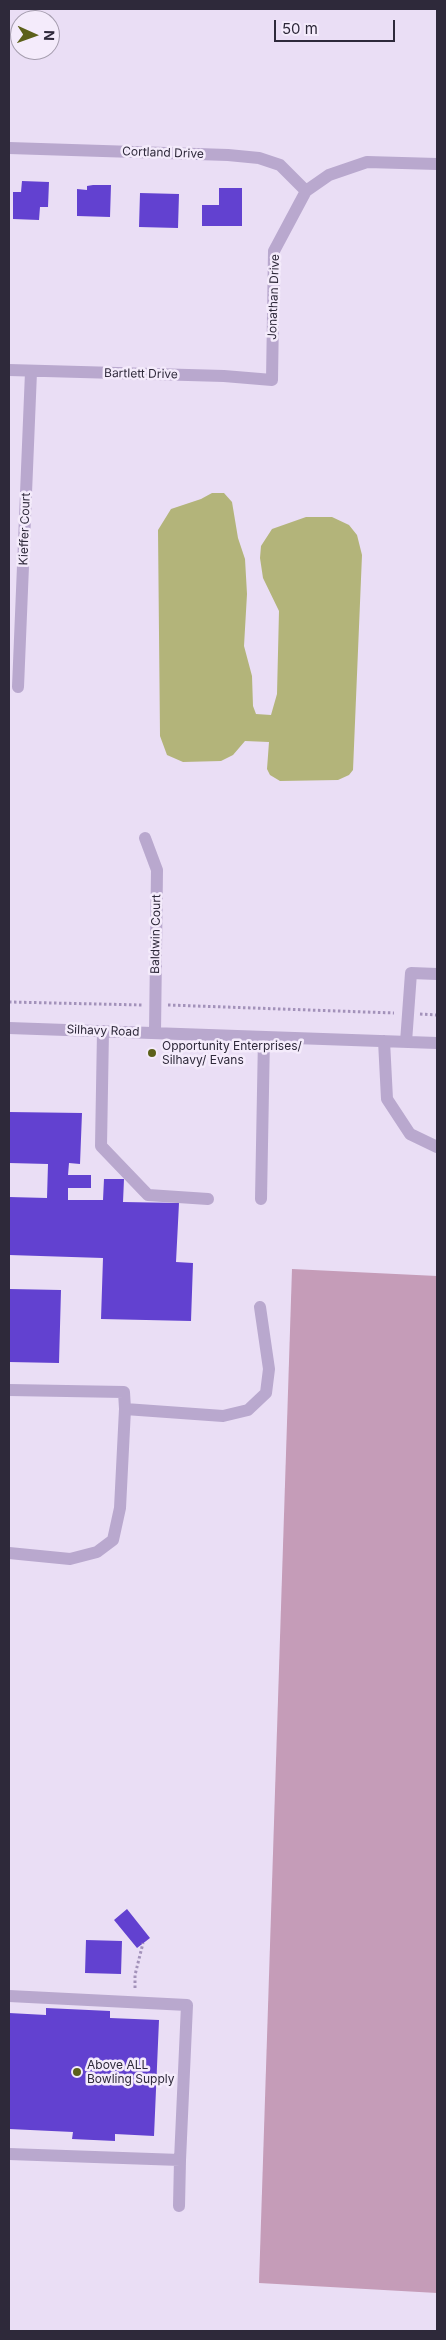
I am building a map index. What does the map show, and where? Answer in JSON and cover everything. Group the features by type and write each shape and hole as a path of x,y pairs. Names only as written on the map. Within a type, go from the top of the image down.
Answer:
{"street":[{"name":"Cortland Drive","path":"9,148 228,155 259,158 280,166 306,191"},
{"path":"306,191 330,175 367,162 437,164"},
{"name":"Jonathan Drive","path":"272,380 274,251 306,191"},
{"name":"Bartlett Drive","path":"9,370 224,376 272,380"},
{"name":"Kieffer Court","path":"18,687 31,372"},
{"name":"Baldwin Court","path":"145,838 157,870 155,1033"},
{"path":"406,1042 411,973 437,974"},
{"name":"Silhavy Road","path":"9,1028 437,1043"},
{"path":"104,1031 101,1146 148,1196 208,1199"},
{"path":"261,1199 264,1037"},
{"path":"384,1041 387,1099 410,1134 437,1147"},
{"path":"125,1409 224,1416 248,1410 266,1393 269,1369 260,1307"},
{"path":"9,1390 124,1392 125,1409 120,1508 113,1540 97,1552 70,1559 9,1553"},
{"path":"9,1996 134,2004 187,2005 179,2206"},
{"path":"9,2154 180,2160"}],"path":[{"path":"9,1002 437,1015"},
{"path":"134,2004 135,1975 144,1943"}],"shaded area":[{"path":"212,493 224,493 232,502 238,538 245,559 247,594 244,646 252,676 253,706 256,714 271,715 277,694 279,611 263,578 260,558 261,546 272,529 306,517 332,517 349,525 357,535 362,555 353,770 349,775 338,780 280,781 270,775 267,769 269,742 245,741 233,755 221,761 183,762 167,755 160,736 158,530 171,509 201,499"},
{"path":"292,1269 437,1276 437,2293 259,2283"}],"building":[{"path":"22,181 49,182 48,207 40,207 39,220 13,219 13,192 21,192"},
{"path":"111,185 110,217 77,216 77,189 87,190 87,186"},
{"path":"219,188 242,188 242,226 202,226 202,205 219,205"},
{"path":"140,193 179,194 178,228 139,227"},
{"path":"9,1112 82,1113 80,1164 69,1163 68,1175 91,1175 91,1188 68,1188 68,1200 103,1200 104,1179 124,1179 123,1202 179,1203 176,1262 193,1263 191,1321 101,1319 103,1258 9,1255 9,1197 47,1198 48,1164 9,1163"},
{"path":"9,1289 61,1290 59,1363 9,1362"},
{"path":"127,1909 150,1938 137,1948 114,1920"},
{"path":"86,1940 122,1941 121,1974 85,1973"},
{"path":"46,2008 110,2011 110,2018 159,2020 154,2136 115,2134 115,2141 72,2139 73,2132 9,2129 9,2013 46,2015"}],"place":[{"name":"Opportunity Enterprises/ Silhavy/ Evans","path":"152,1053"},
{"name":"Above ALL Bowling Supply","path":"77,2072"}]}
